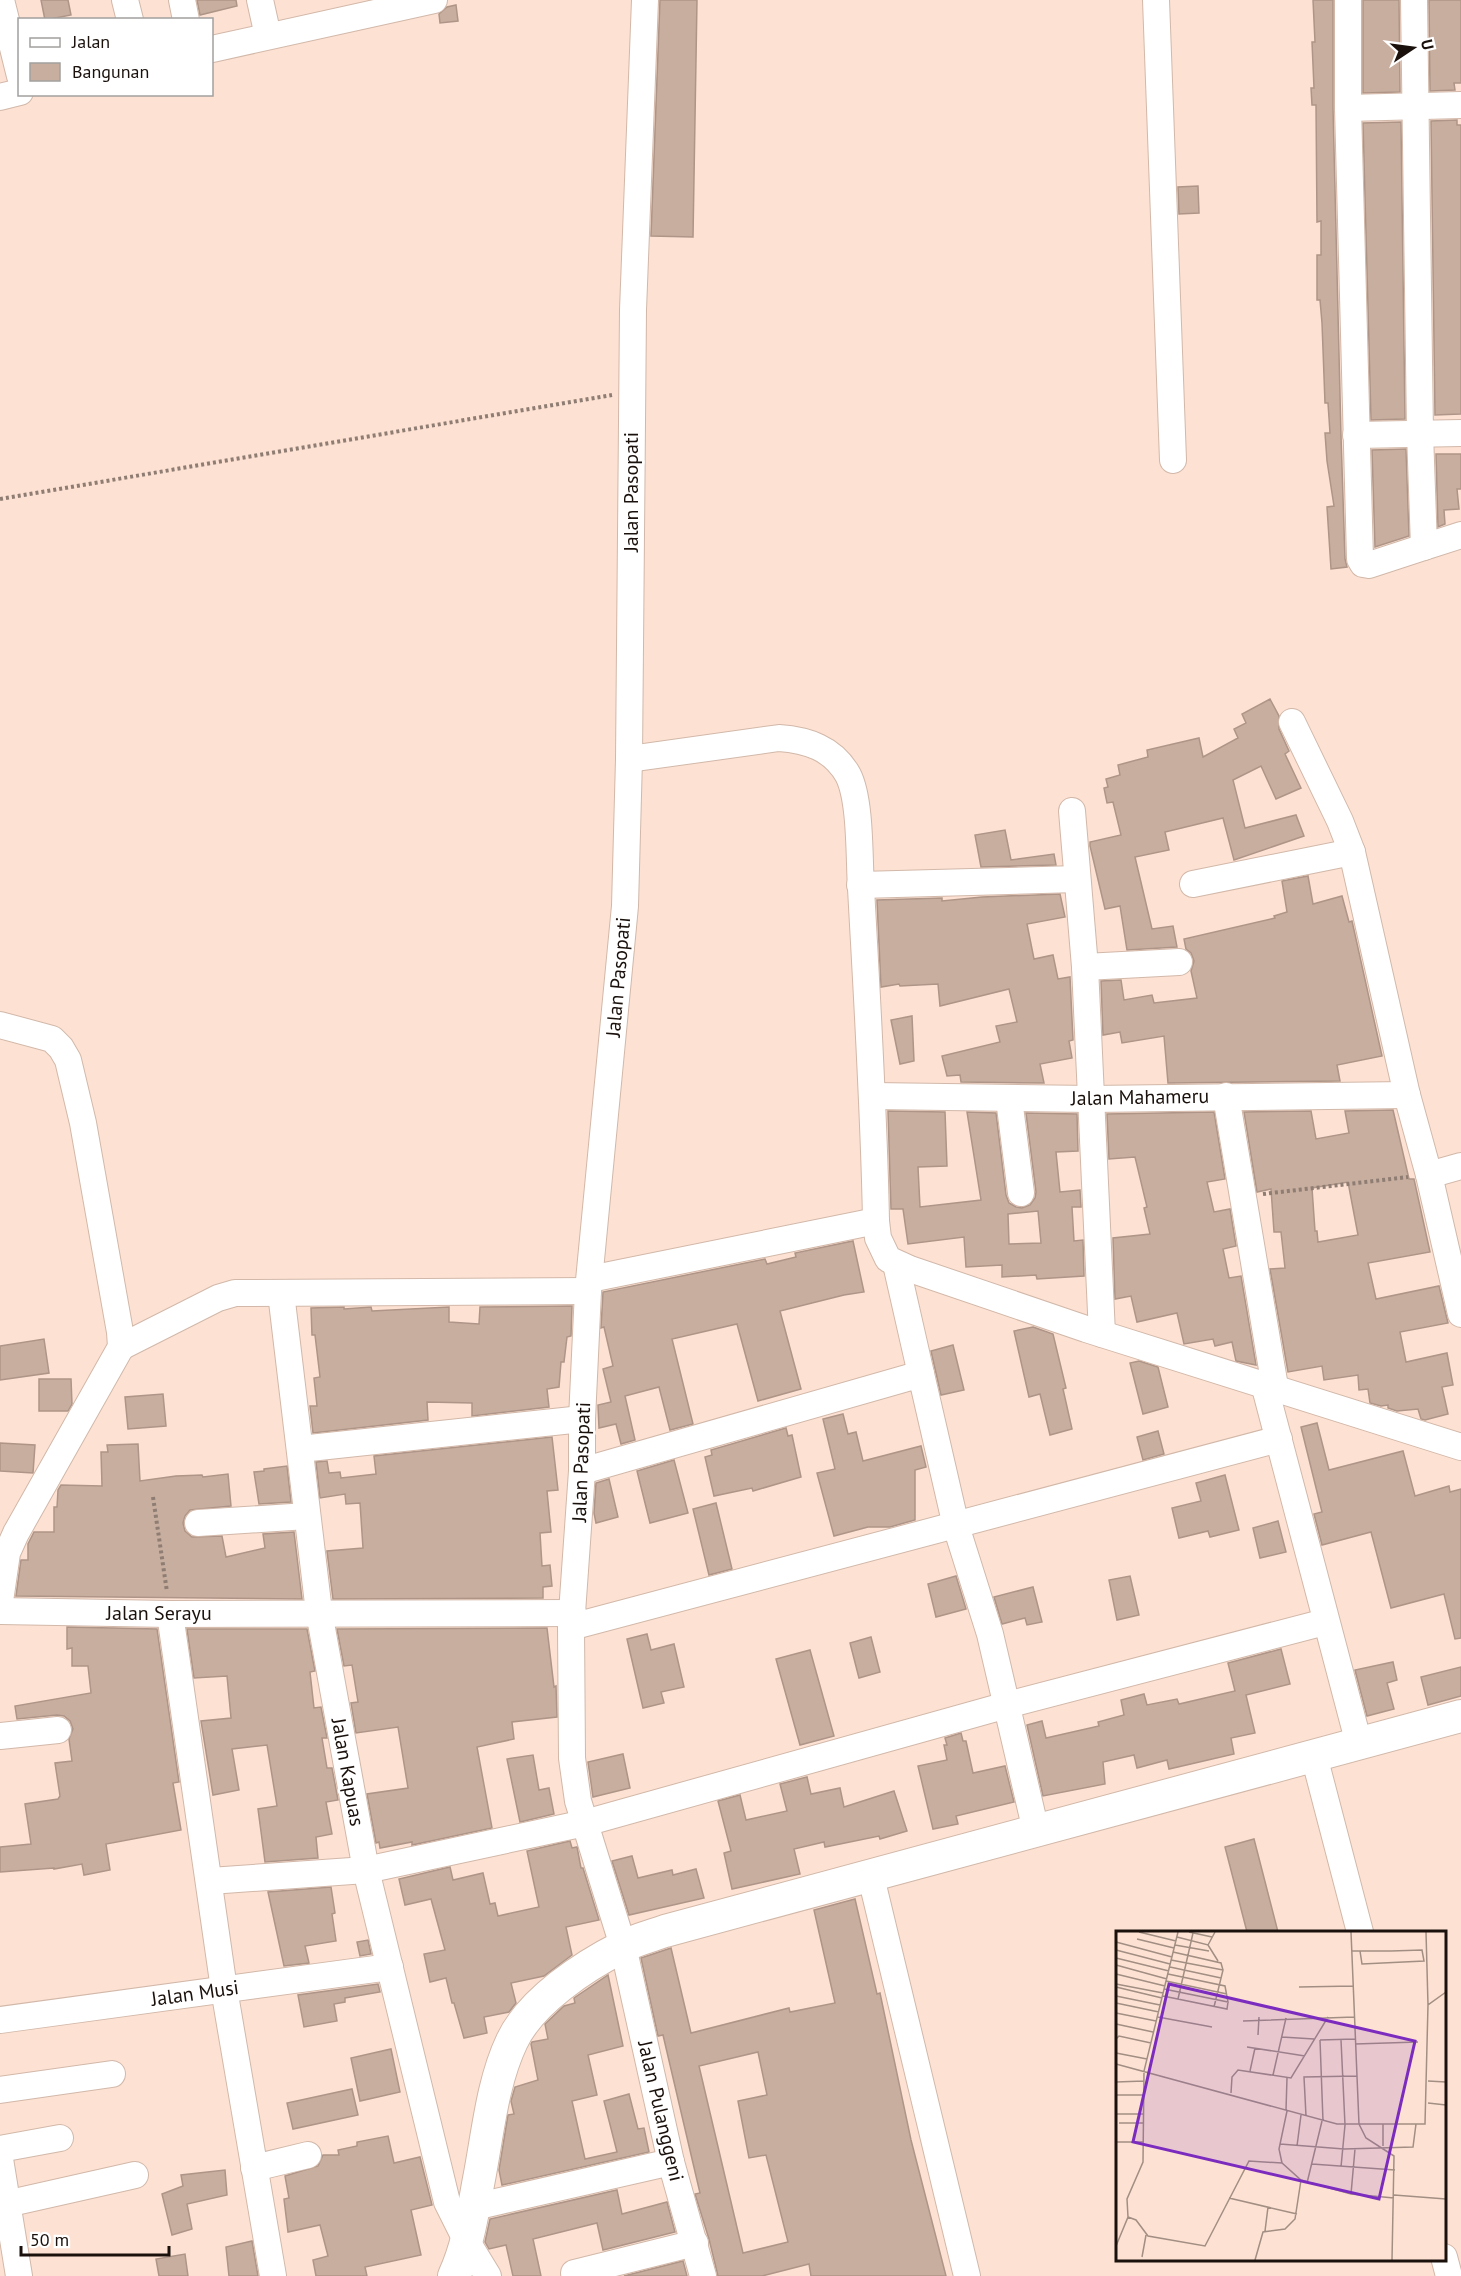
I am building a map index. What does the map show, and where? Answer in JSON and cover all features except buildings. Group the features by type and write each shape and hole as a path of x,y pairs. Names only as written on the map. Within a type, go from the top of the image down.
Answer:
{"main road":[{"path":"454,2276 474,2207 497,2082 513,2040 530,2015 567,1979 623,1946 665,1931 1461,1716"}],"street":[{"path":"1,0 18,68"},
{"path":"125,0 130,18"},
{"path":"182,0 186,18"},
{"path":"260,0 268,36"},
{"path":"213,49 434,0"},
{"name":"Jalan Pasopati","path":"623,1946 578,1800 572,1758 572,1620 582,1471 582,1419 589,1285 625,906 629,759 633,310 645,0"},
{"path":"1156,0 1173,460"},
{"path":"1348,0 1348,108 1361,562 1369,566 1461,535"},
{"path":"1414,0 1420,434 1424,547"},
{"path":"0,97 18,92"},
{"path":"1348,108 1461,105"},
{"path":"1356,435 1461,433"},
{"path":"1292,722 1336,811 1352,852 1407,1095 1430,1175 1461,1314"},
{"path":"629,759 779,738 796,739 818,746 834,757 848,776 855,803 873,1096 876,1221 878,1238 888,1259 896,1264 1102,1334 1461,1447"},
{"path":"1072,812 1085,967 1102,1334"},
{"path":"1193,884 1352,852"},
{"path":"860,885 1077,879"},
{"path":"1085,967 1179,962"},
{"path":"0,1025 52,1039 68,1060 83,1123 121,1347"},
{"name":"Jalan Mahameru","path":"873,1096 1091,1099 1407,1095"},
{"path":"1226,1096 1279,1439 1325,1622 1359,1743"},
{"path":"1009,1099 1021,1193"},
{"path":"1430,1175 1461,1167"},
{"path":"0,1601 3,1554 121,1347 218,1298 235,1293 443,1294 589,1285 876,1221"},
{"path":"896,1264 956,1526 990,1634 1036,1831"},
{"name":"Jalan Kapuas","path":"281,1293 319,1612 366,1870 447,2202 488,2276"},
{"path":"582,1471 921,1374"},
{"path":"300,1449 582,1419"},
{"name":"Jalan Serayu","path":"0,1611 170,1614 319,1612 572,1620 956,1526 1279,1439"},
{"path":"198,1523 307,1516"},
{"path":"170,1614 224,1989 273,2276"},
{"path":"210,1881 366,1870 585,1823 1007,1705 1325,1622"},
{"path":"0,1736 58,1730"},
{"path":"1314,1756 1360,1931"},
{"path":"871,1876 967,2276"},
{"name":"Jalan Pulanggeni","path":"623,1946 671,2162 703,2276"},
{"name":"Jalan Musi","path":"0,2020 390,1967"},
{"path":"0,2090 112,2074"},
{"path":"0,2149 60,2138"},
{"path":"254,2168 308,2155"},
{"path":"0,2159 19,2276"},
{"path":"474,2207 671,2162"},
{"path":"6,2204 135,2175"},
{"path":"574,2273 695,2243"},
{"path":"1445,2261 1449,2276"}],"path":[{"path":"0,499 632,392"},
{"path":"1260,1194 1430,1175"},
{"path":"153,1497 170,1614"}]}
